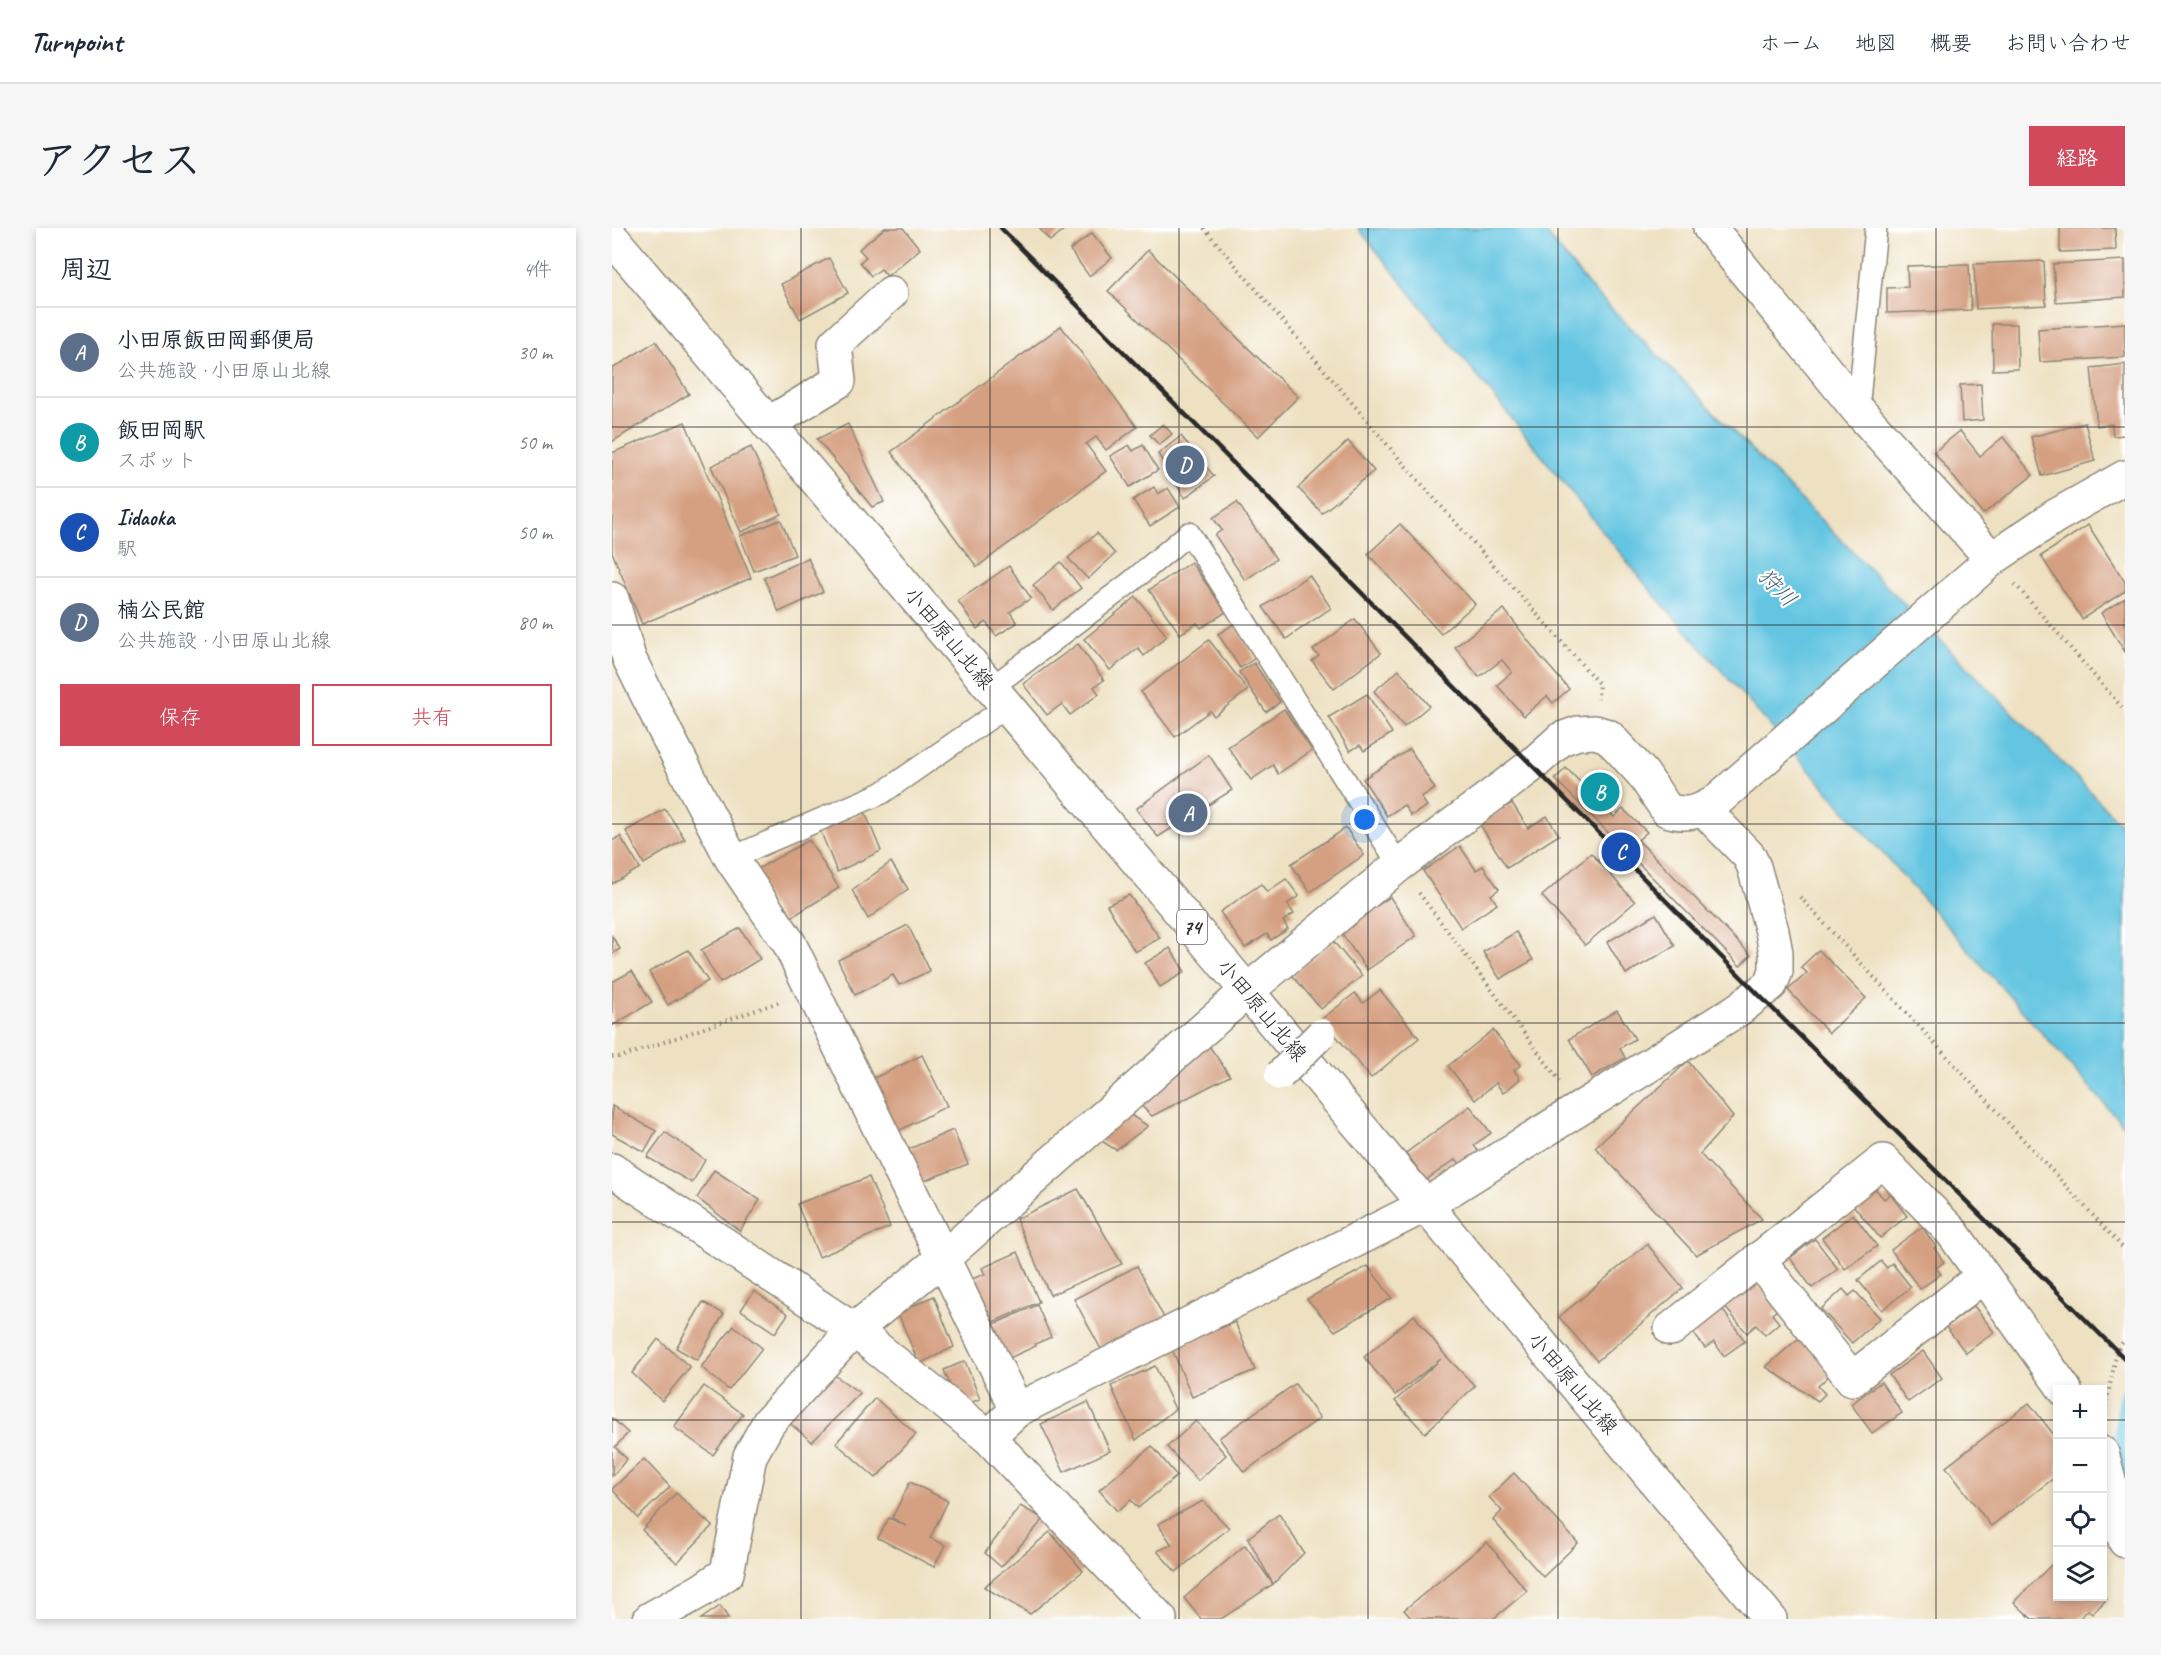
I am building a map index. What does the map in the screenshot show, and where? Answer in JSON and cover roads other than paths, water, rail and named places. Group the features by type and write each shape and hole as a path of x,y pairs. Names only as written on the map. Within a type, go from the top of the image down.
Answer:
{"street":[{"path":"1710,228 1858,410 1992,559"},
{"name":"小田原山北線","path":"612,238 1247,992 1770,1619"},
{"path":"768,424 838,381 835,344 891,293"},
{"path":"650,1619 727,1573 750,1456 769,1422 854,1330 942,1259 1247,992 1399,865 1531,766 1561,739 1578,733 1594,732 1608,736 1643,774 1667,810 1689,814 1708,806 1992,559 2054,517 2125,477"},
{"path":"612,599 629,658 731,858 789,943 1017,1410"},
{"path":"988,1437 1017,1410 1424,1206 1739,1009 1771,984 1776,971 1776,953 1754,867 1749,856 1708,806"},
{"path":"1280,1075 1321,1034"},
{"path":"1671,1329 1883,1161 1952,1232 2062,1385"},
{"path":"612,1170 854,1330 988,1437 1160,1619"},
{"path":"1758,1259 1852,1379 1983,1276"},
{"path":"2107,1469 2125,1541"}],"lane":[{"path":"1858,410 1876,228"},
{"path":"731,858 882,793 998,698 1189,533 1399,865"}],"water":[{"name":"狩川","path":"1358,228 1542,228 1590,287 2125,829 2125,1127 1650,590"}],"waterway":[{"path":"2125,1393 2120,1432 2125,1470"}],"railway":[{"path":"1001,228 1758,994 2125,1359"}],"place":[{"name":"楠公民館","path":"1185,465"},
{"name":"飯田岡駅","path":"1600,792"},
{"name":"小田原飯田岡郵便局","path":"1188,813"},
{"name":"Iidaoka","path":"1621,852"}]}
